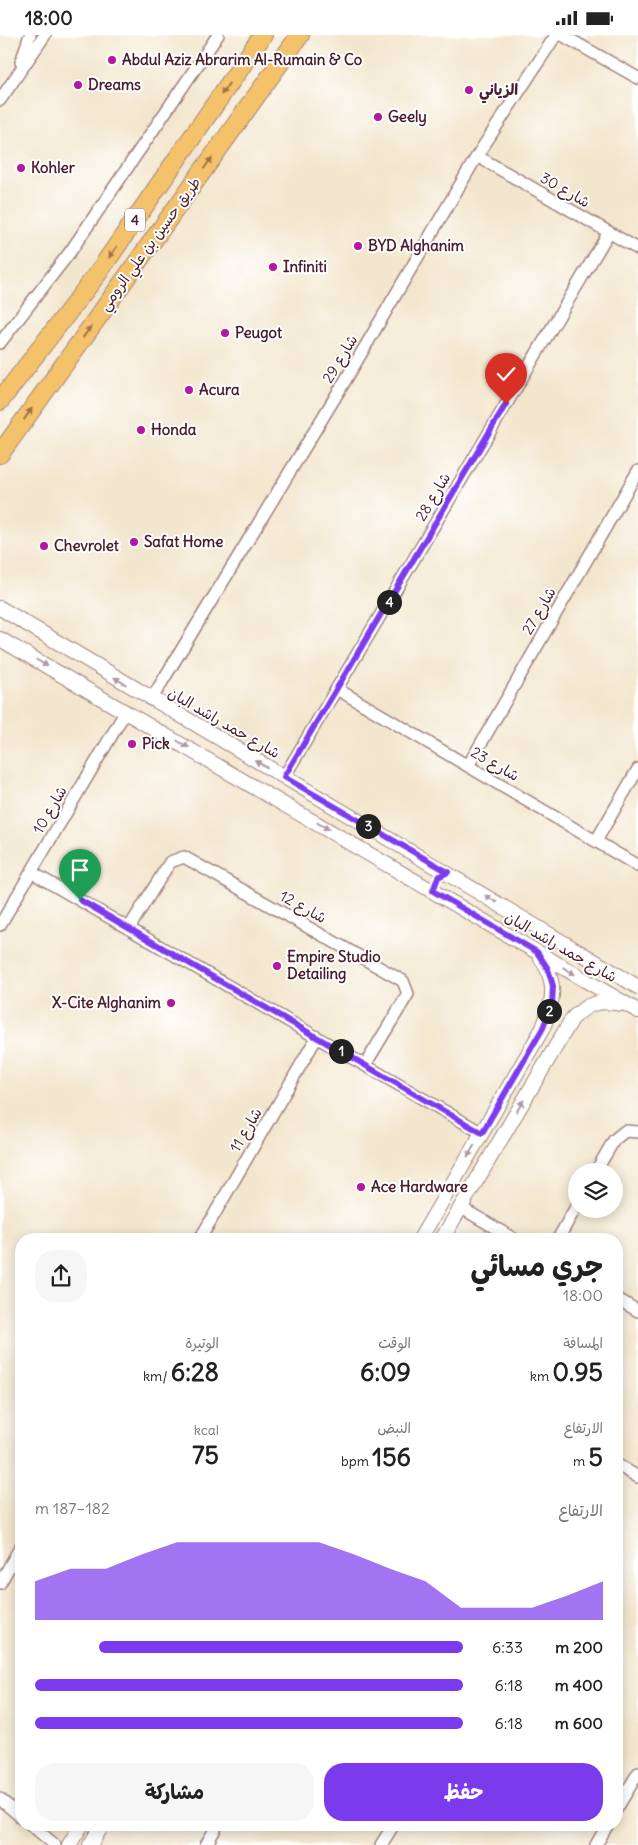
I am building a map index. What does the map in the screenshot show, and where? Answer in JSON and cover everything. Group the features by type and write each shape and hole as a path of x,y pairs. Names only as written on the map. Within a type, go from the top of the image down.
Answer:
{"highway":[{"name":"طريق حسين بن علي الرومي","path":"0,401 98,273 263,35"},
{"name":"طريق حسين بن علي الرومي","path":"0,454 300,35"},
{"path":"284,57 308,35"}],"street":[{"path":"19,71 30,35"},
{"path":"0,100 45,35"},
{"path":"0,343 75,245 218,35"},
{"name":"شارع 29","path":"152,700 328,409 477,156 556,35"},
{"path":"562,35 638,78"},
{"name":"شارع 30","path":"477,156 638,249"},
{"name":"شارع 28","path":"284,777 609,232"},
{"name":"شارع 27","path":"468,766 638,471"},
{"name":"شارع حمد راشد البان","path":"0,608 152,700 448,872 638,987"},
{"name":"شارع حمد راشد البان","path":"0,639 634,1009"},
{"name":"شارع 23","path":"337,689 638,865"},
{"name":"شارع 10","path":"0,925 126,711"},
{"path":"596,841 638,769"},
{"name":"شارع 12","path":"129,928 170,862 184,857 403,981 408,994 365,1065"},
{"path":"417,881 423,881 430,873 430,862"},
{"path":"31,872 482,1133"},
{"path":"433,891 438,877 448,872"},
{"path":"424,1233 543,1028 552,1004 553,986 548,969 537,952"},
{"path":"445,1233 572,1019 590,1005 610,1001 634,1009"},
{"path":"543,1028 548,1026 555,1027 560,1037"},
{"name":"شارع 11","path":"203,1233 317,1037"},
{"path":"600,1163 614,1139 625,1131 638,1131"},
{"path":"460,1207 504,1233"},
{"path":"561,1233 570,1218"},
{"path":"623,1302 638,1311"},
{"path":"623,1468 638,1477"},
{"path":"0,1583 15,1557"},
{"path":"623,1798 638,1773"},
{"path":"0,1799 15,1812"},
{"path":"38,1831 55,1845"},
{"path":"69,1845 78,1831"},
{"path":"90,1845 99,1831"},
{"path":"206,1845 214,1831"},
{"path":"381,1845 390,1831"},
{"path":"596,1845 604,1831"}],"place":[{"name":"Abdul Aziz Abrarim Al-Rumain & Co","path":"112,60"},
{"name":"Dreams","path":"78,85"},
{"name":"الزياني","path":"469,90"},
{"name":"Geely","path":"378,117"},
{"name":"Kohler","path":"21,168"},
{"name":"BYD Alghanim","path":"358,246"},
{"name":"Infiniti","path":"273,267"},
{"name":"Peugot","path":"225,333"},
{"name":"Acura","path":"189,390"},
{"name":"Honda","path":"141,430"},
{"name":"Safat Home","path":"134,542"},
{"name":"Chevrolet","path":"44,546"},
{"name":"Pick","path":"132,744"},
{"name":"Empire Studio Detailing","path":"277,966"},
{"name":"X-Cite Alghanim","path":"171,1003"},
{"name":"Ace Hardware","path":"361,1187"}],"route":[{"path":"80,900 482,1133 543,1028 552,1004 553,986 548,969 537,952 433,891 438,877 448,872 284,777 506,404"}]}
